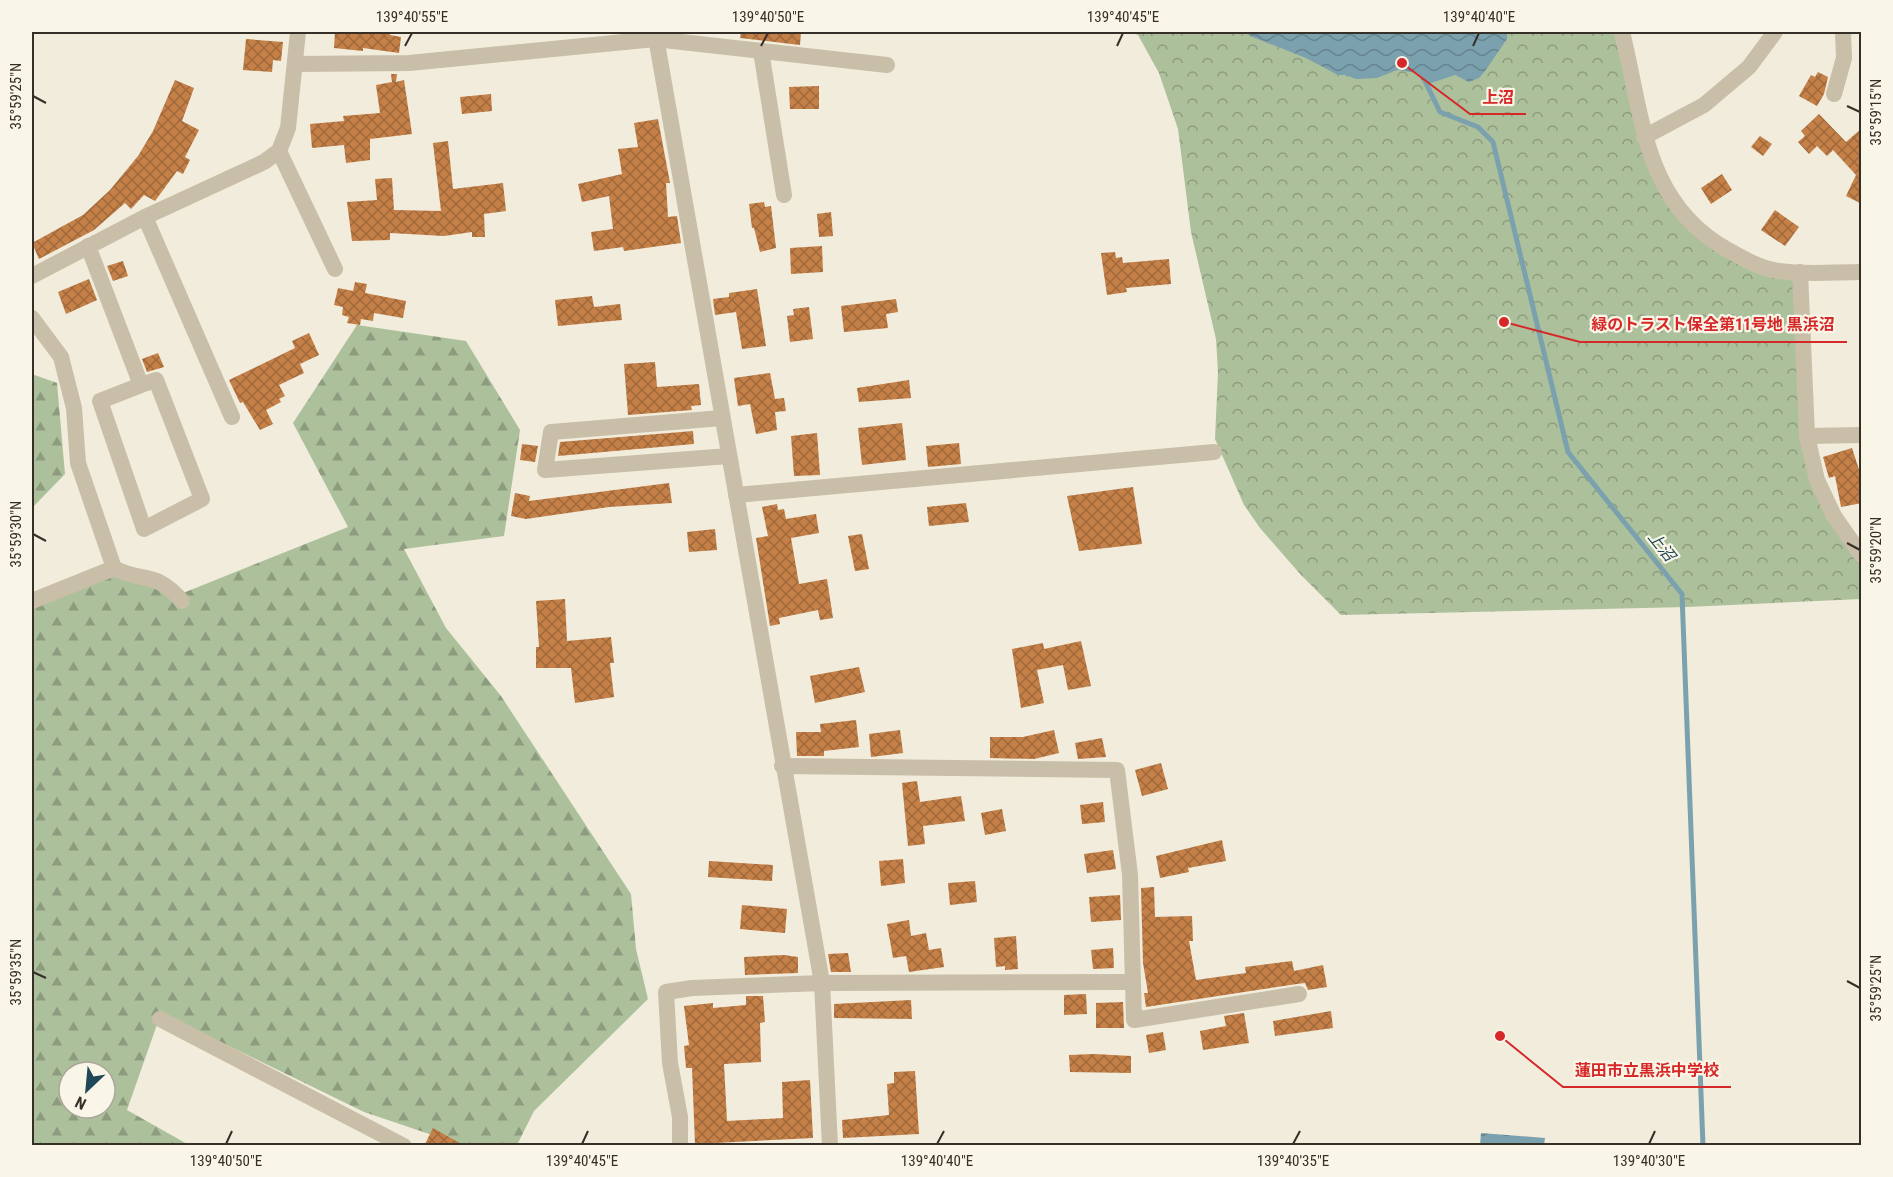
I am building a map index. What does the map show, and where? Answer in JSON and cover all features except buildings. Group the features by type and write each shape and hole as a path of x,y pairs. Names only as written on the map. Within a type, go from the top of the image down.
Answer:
{"street":[{"path":"32,276 145,217 264,162 279,151 288,128 298,32"},
{"path":"1622,32 1644,137 1669,197 1699,231 1750,262 1777,271 1862,272"},
{"path":"1644,137 1704,105 1749,67 1775,32"},
{"path":"1834,94 1844,58 1844,32"},
{"path":"296,63 409,63 655,35 761,51 887,65"},
{"path":"655,35 782,766 822,982 830,1146"},
{"path":"761,51 784,195"},
{"path":"279,151 335,269"},
{"path":"145,217 232,417"},
{"path":"88,246 141,385"},
{"path":"1800,272 1807,436 1817,480 1834,516 1862,556"},
{"path":"32,318 61,357 74,408 78,463 114,568 125,574 156,579 182,601"},
{"path":"156,380 202,499 144,529 100,401 141,385 156,380"},
{"path":"722,418 551,432 546,470 729,456"},
{"path":"1807,436 1862,435"},
{"path":"736,495 1214,452"},
{"path":"32,601 114,568"},
{"path":"782,766 1118,770 1130,875 1134,1020 1299,994"},
{"path":"680,1146 680,1117 670,1062 666,992 692,988 822,982 1132,982"},
{"path":"160,1019 404,1146"}],"green space":[{"path":"1131,32 1614,32 1620,57 1680,219 1794,279 1800,423 1836,525 1861,565 1861,599 1687,607 1341,615 1301,575 1260,528 1244,505 1215,439 1218,372 1216,339 1191,232 1178,129 1159,73 1138,35"},
{"path":"357,325 466,341 520,430 504,536 404,549 446,628 501,696 631,894 636,949 648,999 534,1111 517,1145 462,1145 364,1112 161,1013 127,1110 189,1145 32,1145 32,600 117,569 183,593 348,527 293,423"},
{"path":"32,374 57,383 65,474 32,508"}],"water":[{"path":"1246,32 1507,32 1507,39 1479,78 1469,82 1455,75 1425,85 1417,73 1397,70 1377,78 1356,79 1338,75 1306,58 1250,36"},
{"path":"1481,1133 1545,1138 1544,1145 1480,1145"}],"waterway":[{"name":"上沼","path":"1425,81 1440,112 1478,127 1493,142 1568,452 1682,594 1703,1146"}],"place":[{"name":"上沼","path":"1402,63"},
{"name":"緑のトラスト保全第11号地 黒浜沼","path":"1504,322"},
{"name":"蓮田市立黒浜中学校","path":"1500,1036"}]}
